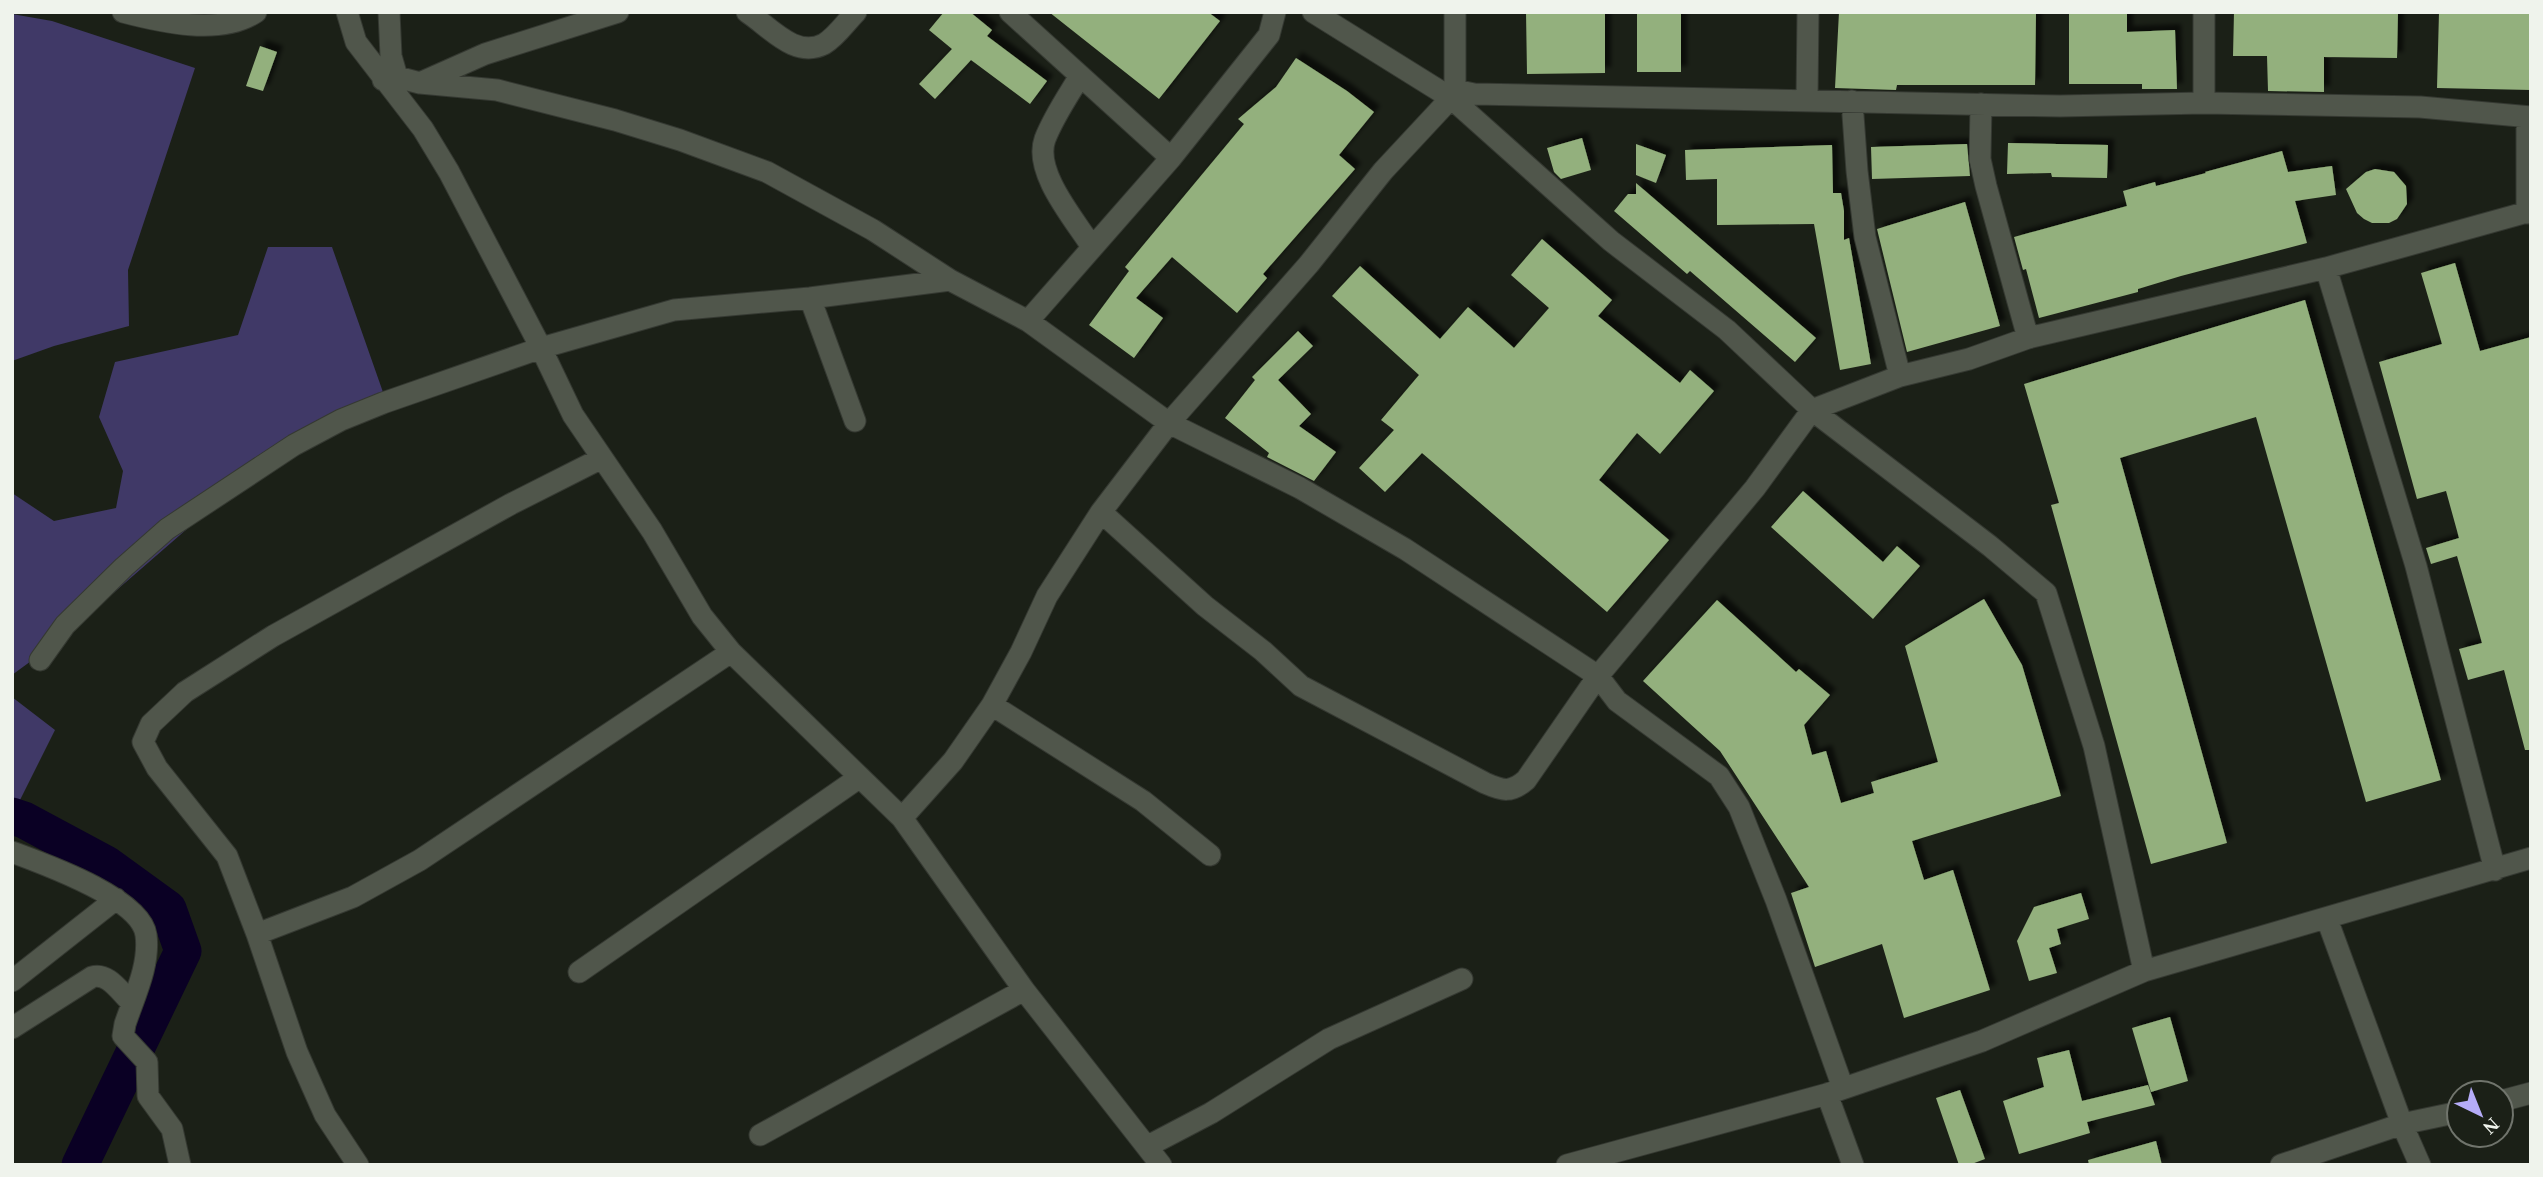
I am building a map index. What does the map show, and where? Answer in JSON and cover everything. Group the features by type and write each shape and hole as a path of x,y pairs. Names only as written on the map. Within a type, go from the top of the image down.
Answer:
{"street":[{"path":"123,12 164,23 217,24 244,20 256,12"},
{"path":"347,12 356,42 390,78 449,172 573,415 652,531 702,616 731,652 902,818 1024,990 1161,1165"},
{"path":"389,12 390,78"},
{"path":"420,83 485,54 618,12"},
{"path":"747,12 795,47 809,49 826,43 856,12"},
{"path":"1010,12 1171,158"},
{"path":"1028,321 1171,158 1269,35 1275,12"},
{"path":"1313,12 1453,94 1611,241 1727,330 1812,410 1990,546 2046,593 2094,746 2144,971"},
{"path":"902,818 953,761 992,705 1047,596 1101,512 1169,423 1309,264 1383,171 1453,94 1455,12"},
{"path":"1807,99 1808,12"},
{"path":"2204,12 2204,103"},
{"path":"1080,76 1044,141 1043,157 1049,181 1092,247"},
{"path":"390,78 497,90 680,139 767,172 873,230 950,280 1028,321 1169,423 1300,488 1393,542 1598,676 1617,701 1719,776 1739,807 1776,900 1835,1091 1853,1165"},
{"path":"1101,512 1205,606 1301,685 1501,790 1517,788 1526,780 1598,676 1755,488 1812,410 1900,376 1969,359 2028,338 2326,268 2529,212 2529,117 2420,107 2204,103 2060,106 1453,94"},
{"path":"1852,101 1865,237 1900,376"},
{"path":"1981,104 1980,159 2028,338"},
{"path":"2326,268 2416,566 2495,870"},
{"path":"40,660 65,625 167,529 294,445 341,420 541,348 674,310 810,299 950,280"},
{"path":"810,299 855,421"},
{"path":"358,1165 325,1115 297,1052 227,856 157,768 143,742 151,723 185,692 273,636 499,511 602,458"},
{"path":"257,934 354,897 420,860 731,652"},
{"path":"992,705 1143,801 1210,855"},
{"path":"579,972 860,777"},
{"path":"12,852 78,878 116,899 140,922 146,932 146,952 123,1031 125,1040 144,1058 148,1066 148,1096 172,1129 180,1165"},
{"path":"1567,1165 1835,1091 1982,1041 2144,971 2531,858"},
{"path":"12,981 116,899"},
{"path":"2327,919 2402,1124 2420,1165"},
{"path":"12,1028 99,975 107,978 131,1002"},
{"path":"1148,1146 1211,1113 1329,1038 1462,979"},
{"path":"761,1135 1024,990"},
{"path":"2281,1165 2402,1124 2445,1115"}],"shaded area":[{"path":"12,14 52,21 195,68 128,270 129,326 54,346 12,361"},
{"path":"268,247 332,247 384,395 195,522 57,642 12,675 12,493 54,521 116,508 123,471 99,417 115,362 238,335"},
{"path":"12,697 55,730 18,804 12,801"}],"building":[{"path":"944,12 970,12 992,30 987,36 1047,81 1030,104 971,60 935,99 919,84 952,49 929,30"},
{"path":"1049,12 1208,12 1220,21 1159,99"},
{"path":"1526,12 1605,12 1605,73 1527,74"},
{"path":"1637,12 1681,12 1681,72 1637,72"},
{"path":"1839,12 2036,12 2035,85 1897,85 1896,90 1835,88"},
{"path":"2069,12 2127,12 2127,32 2175,30 2177,89 2142,89 2142,84 2069,84"},
{"path":"2234,12 2398,12 2397,58 2324,57 2324,92 2268,91 2267,56 2233,56"},
{"path":"2439,12 2531,12 2531,90 2437,88"},
{"path":"260,46 277,52 263,91 246,86"},
{"path":"1296,58 1374,112 1339,155 1355,169 1263,274 1267,278 1237,313 1172,257 1136,298 1163,318 1134,358 1089,325 1129,271 1125,267 1244,124 1238,119 1276,87"},
{"path":"1582,138 1591,170 1561,179 1554,172 1547,148"},
{"path":"2008,143 2108,145 2107,178 2052,177 2051,173 2007,174"},
{"path":"1636,144 1666,155 1656,183 1636,175"},
{"path":"1967,144 1970,176 1872,179 1871,147"},
{"path":"1832,145 1833,193 1841,193 1844,240 1849,238 1871,364 1840,370 1814,224 1717,225 1717,179 1686,180 1685,150"},
{"path":"2282,151 2288,172 2332,166 2336,195 2295,201 2307,243 2181,276 2138,289 2138,292 2039,318 2014,237 2127,206 2123,191 2155,182 2156,186"},
{"path":"2375,169 2394,172 2406,186 2407,204 2397,219 2389,223 2372,223 2364,219 2357,213 2346,189 2366,172"},
{"path":"1636,183 1816,338 1795,362 1690,271 1687,274 1614,211 1628,194 1636,194"},
{"path":"1965,202 2000,326 1907,352 1877,229"},
{"path":"1542,239 1612,300 1598,316 1680,383 1690,370 1714,391 1660,454 1637,433 1599,480 1669,540 1607,612 1422,453 1385,492 1359,468 1394,430 1381,420 1419,375 1332,296 1360,266 1440,339 1468,307 1514,348 1549,308 1511,275"},
{"path":"2455,263 2480,351 2531,337 2531,750 2525,750 2504,670 2468,680 2459,649 2482,643 2457,556 2431,564 2426,548 2459,538 2446,491 2417,499 2379,362 2442,344 2421,273"},
{"path":"2305,300 2441,780 2366,802 2256,417 2120,458 2227,843 2151,864 2051,505 2059,503 2024,384"},
{"path":"1298,331 1313,346 1278,380 1311,414 1299,426 1336,452 1314,481 1267,457 1269,453 1225,418 1255,380 1252,377"},
{"path":"1803,491 1883,562 1897,546 1920,566 1873,619 1771,527"},
{"path":"1984,599 2022,665 2061,796 1912,841 1924,880 1953,870 1990,990 1904,1018 1882,944 1815,967 1791,893 1809,887 1720,751 1643,681 1717,600 1796,672 1799,669 1830,695 1804,725 1812,755 1826,751 1841,803 1874,793 1871,782 1938,762 1905,646"},
{"path":"2081,893 2089,919 2057,929 2061,944 2049,948 2057,973 2029,981 2017,941 2034,907"},
{"path":"2170,1017 2188,1081 2151,1092 2132,1028"},
{"path":"2069,1050 2082,1101 2148,1085 2155,1105 2087,1122 2090,1133 2019,1154 2003,1101 2044,1087 2037,1058"},
{"path":"1960,1090 1985,1159 1969,1165 1959,1165 1936,1098"},
{"path":"2156,1141 2162,1165 2089,1165 2088,1160"}],"waterway":[{"path":"12,816 106,864 168,909 183,951 80,1165"}]}
